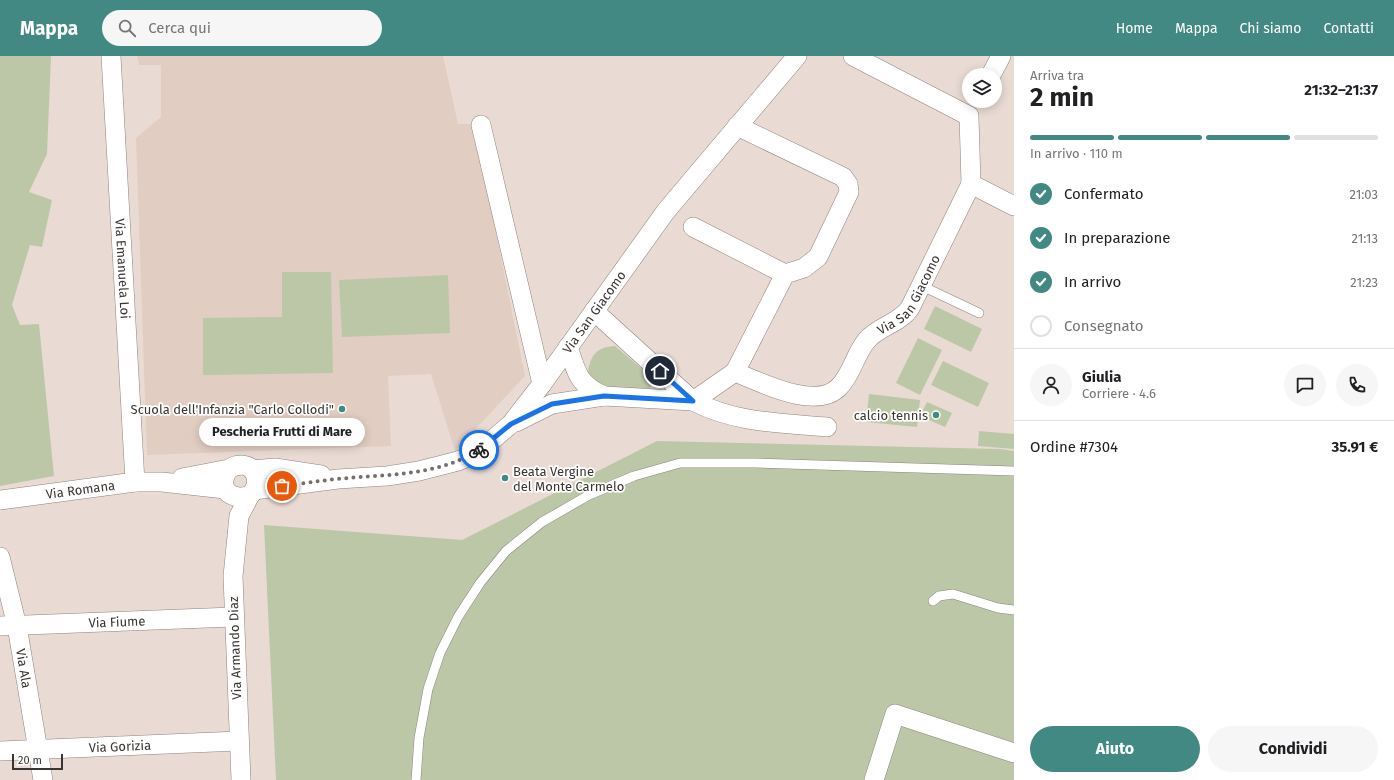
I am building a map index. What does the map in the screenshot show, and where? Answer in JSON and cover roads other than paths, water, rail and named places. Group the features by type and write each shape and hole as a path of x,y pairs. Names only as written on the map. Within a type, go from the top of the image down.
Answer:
{"street":[{"name":"Via Emanuela Loi","path":"111,56 135,482"},
{"name":"Via San Giacomo","path":"735,372 790,393 812,396 830,394 839,387 864,344 878,331 902,317 910,308 971,184 973,109 853,56"},
{"path":"995,68 1001,56"},
{"name":"Via San Giacomo","path":"252,492 338,479 387,476 438,467 472,455 511,424 542,384 666,211 791,59"},
{"path":"481,125 542,384"},
{"path":"511,424 552,404 604,396 693,401 735,372 785,274 806,266 818,257 849,192 848,184 839,174 737,126"},
{"path":"971,184 1014,206"},
{"path":"693,227 785,274"},
{"path":"594,311 693,401 717,412 743,420 827,427"},
{"path":"568,347 577,375 588,389 604,396"},
{"path":"240,464 252,470 256,479 252,492 243,498 236,497 227,492 223,482 224,475 228,469 240,464"},
{"name":"Via San Giacomo","path":"252,470 275,468 338,479"},
{"name":"Via Romana","path":"162,482 228,469"},
{"name":"Via Romana","path":"0,500 135,482 162,482 227,492"},
{"name":"Via Armando Diaz","path":"227,492 239,516"},
{"name":"Via Armando Diaz","path":"241,780 233,617 233,576 239,516 252,492"},
{"name":"Via Ala","path":"0,557 8,626 43,780"},
{"name":"Via Fiume","path":"8,626 233,617"},
{"path":"874,780 895,714 1014,753"},
{"name":"Via Gorizia","path":"0,751 239,741"}],"lane":[{"path":"922,286 979,313"},
{"path":"416,780 420,733 428,689 440,653 458,617 480,584 506,552 542,522 576,502 634,476 680,463 756,463 1014,471"},
{"path":"933,601 939,596 953,594 998,608 1014,610"}],"place":[{"name":"Scuola dell'Infanzia \"Carlo Collodi\"","path":"342,409"},
{"name":"calcio tennis","path":"936,415"},
{"name":"Beata Vergine del Monte Carmelo","path":"505,478"},
{"name":"Pescheria Frutti di Mare","path":"282,486"}]}
